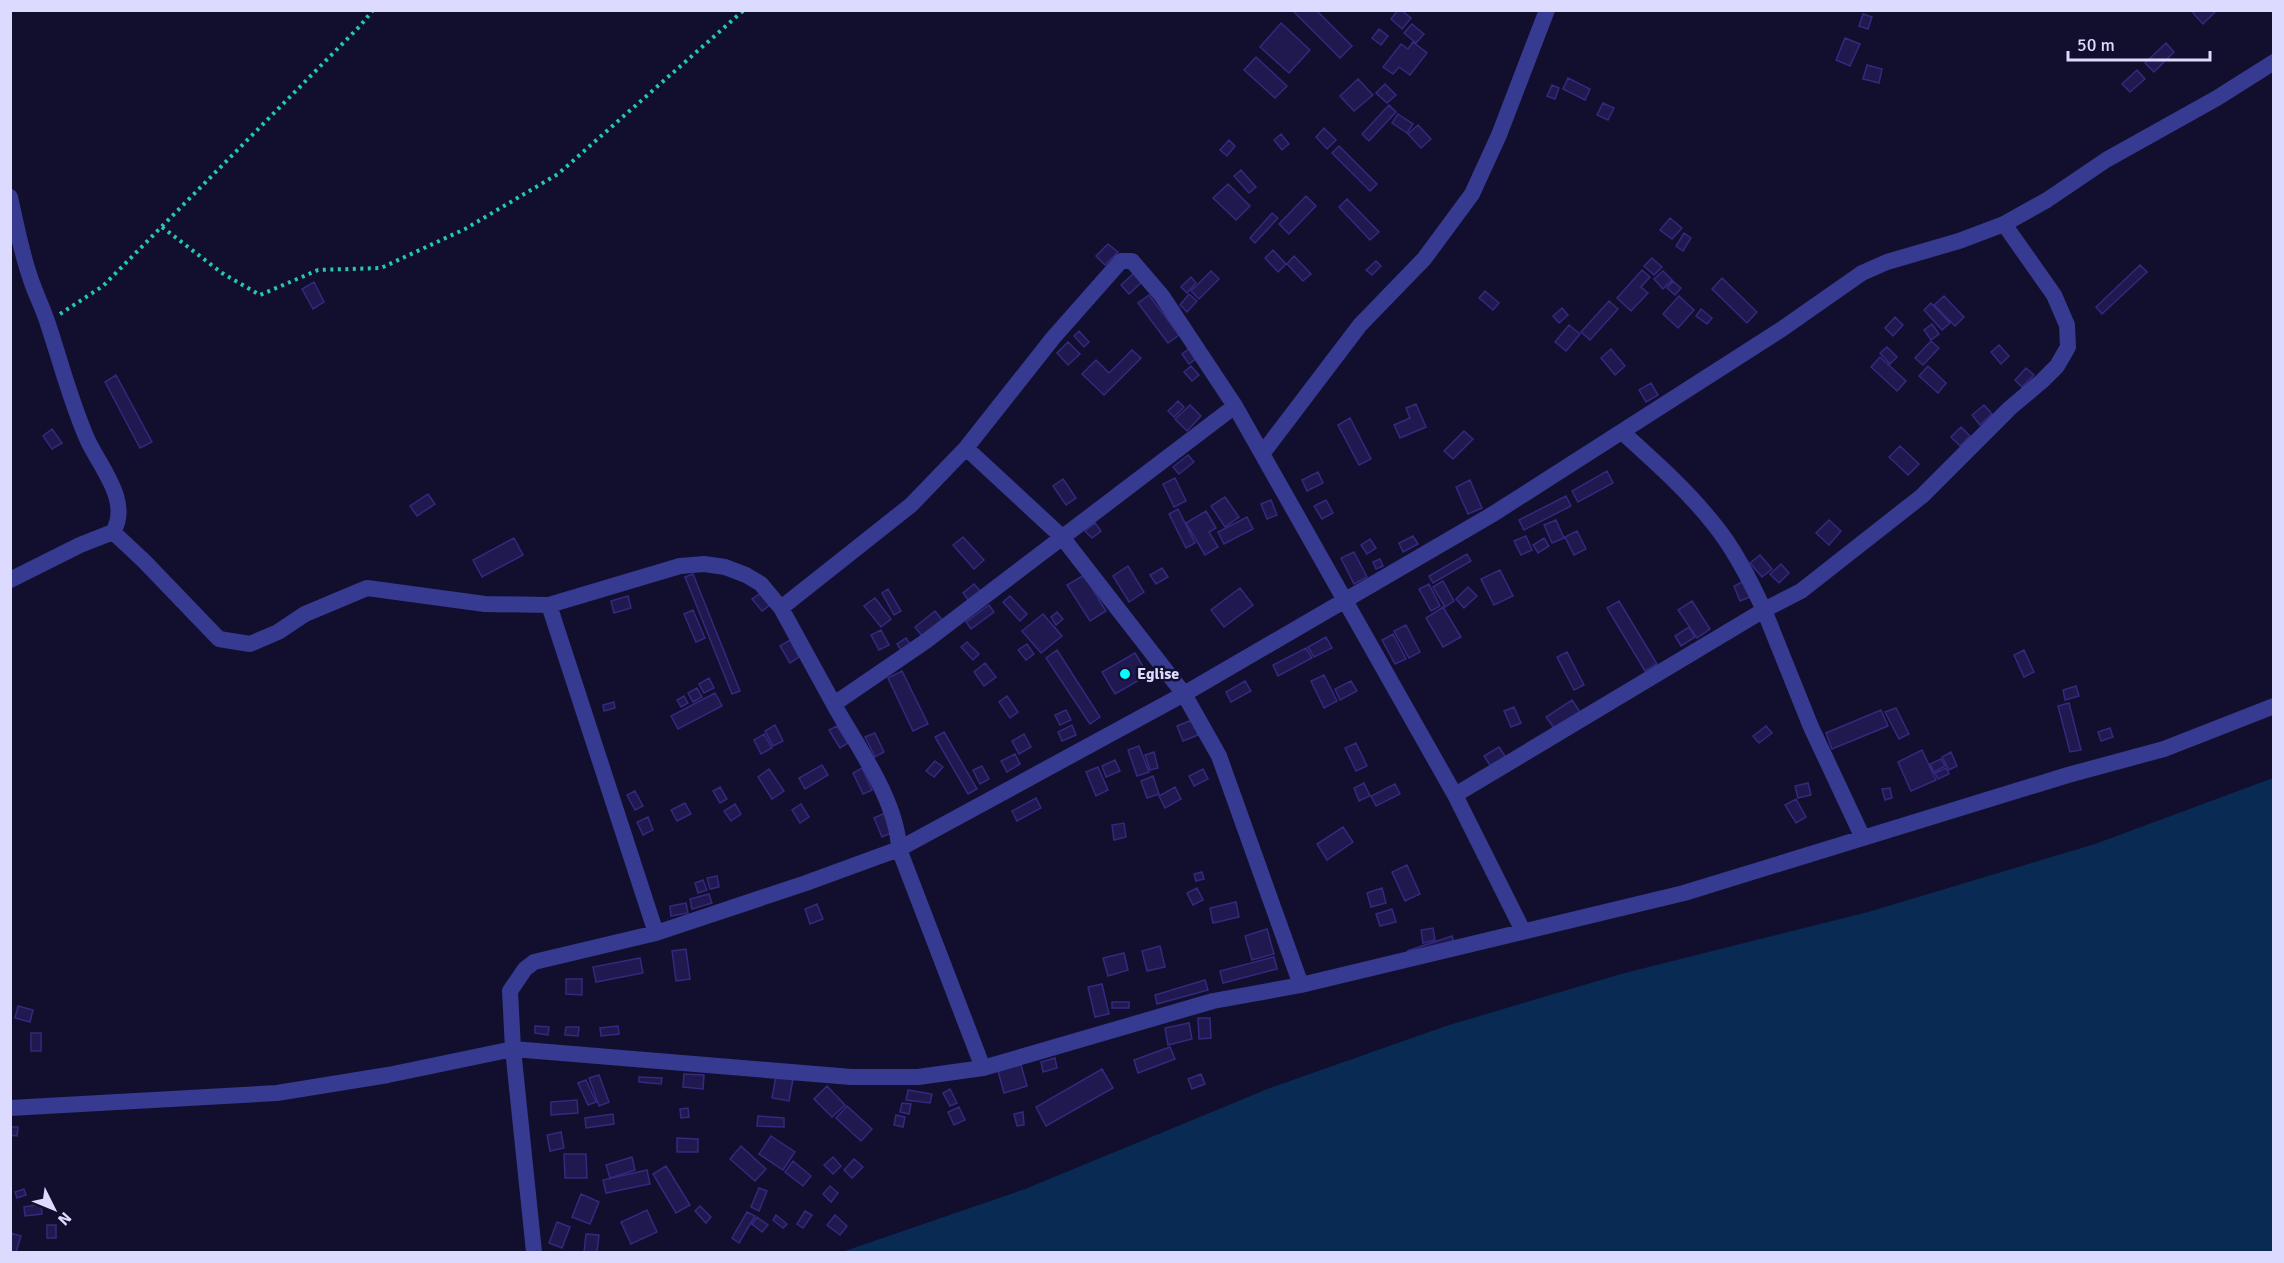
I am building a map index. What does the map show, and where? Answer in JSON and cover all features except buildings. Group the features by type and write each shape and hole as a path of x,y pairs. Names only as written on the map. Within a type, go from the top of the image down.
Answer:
{"street":[{"path":"1262,454 1360,325 1424,259 1472,194 1499,135 1546,10"},
{"path":"534,1252 513,1049 510,991 525,969 534,962 656,933 899,849 1184,694 1493,513 1782,329 1862,273 1887,262 1959,241 2004,224 2047,200 2106,160 2217,98 2274,62"},
{"path":"10,198 27,267 68,390 88,440 117,496 119,523 113,532 80,545 10,579"},
{"path":"1455,795 1764,610 1801,591 1922,496 2002,416 2057,366 2067,347 2067,325 2054,295 2004,224"},
{"path":"781,608 911,505 966,448 1053,338 1121,261 1132,261 1155,288 1235,406 1455,795 1523,931"},
{"path":"834,704 926,641 1235,406"},
{"path":"1622,432 1667,472 1714,524 1752,584 1811,727 1863,838"},
{"path":"966,448 1062,537 1184,694 1219,756 1301,985"},
{"path":"113,532 219,639 250,644 278,632 305,614 367,588 485,604 549,605 680,566 704,564 725,567 761,584 781,608 876,778 893,818 899,849 983,1068"},
{"path":"549,605 656,933"},
{"path":"10,1108 277,1093 388,1075 513,1049 850,1077 918,1077 983,1068 1213,1001 1301,985 1684,893 2068,775 2164,749 2274,706"}],"path":[{"path":"47,322 103,286 360,26 373,10"},
{"path":"162,227 222,273 260,295 318,270 381,268 465,229 558,174 732,23 744,10"}],"water":[{"path":"2273,778 2273,1252 842,1252 1025,1189 1270,1088 1446,1026 1621,974 1868,912 2095,844"}],"place":[{"name":"Eglise","path":"1125,674"}]}
